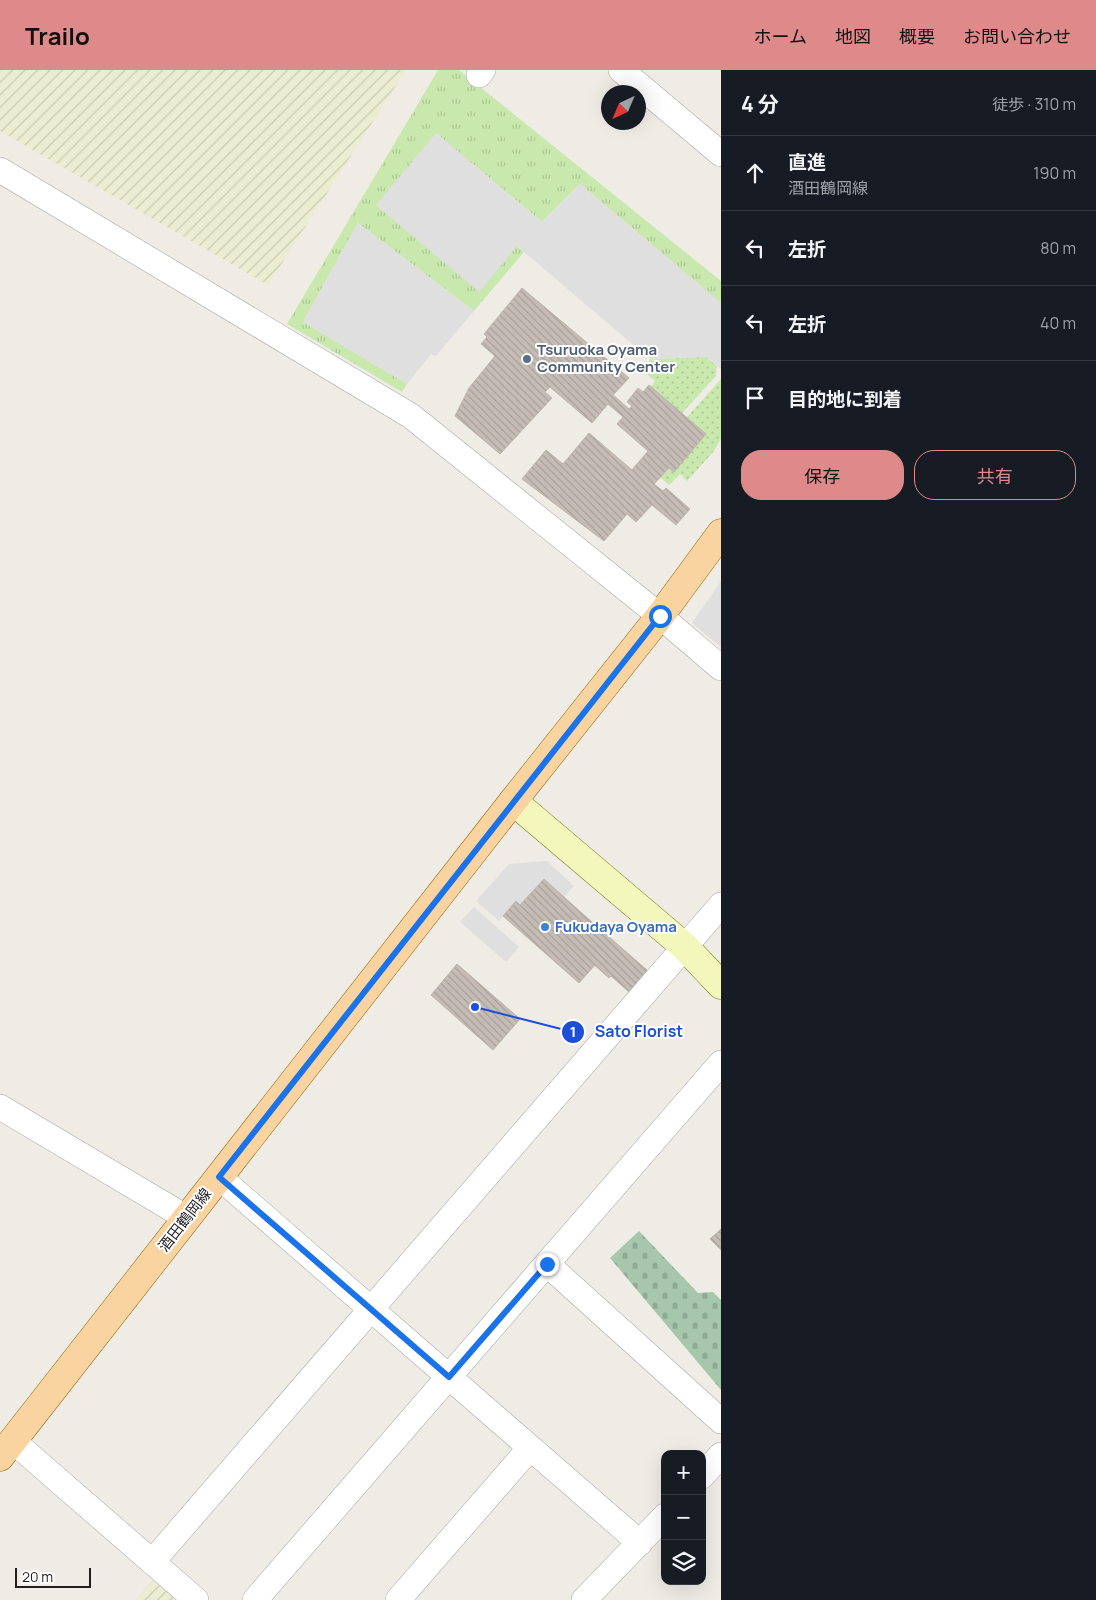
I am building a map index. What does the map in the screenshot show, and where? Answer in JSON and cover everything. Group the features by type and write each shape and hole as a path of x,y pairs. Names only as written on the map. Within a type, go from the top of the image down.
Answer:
{"main road":[{"name":"酒田鶴岡線","path":"6,1449 660,616 721,533"}],"street":[{"path":"621,70 721,154"},
{"path":"0,170 411,416 660,616 721,668"},
{"path":"513,801 685,947 721,985"},
{"path":"152,1562 721,905"},
{"path":"255,1600 721,1063"},
{"path":"0,1107 187,1218"},
{"path":"219,1177 640,1543"},
{"path":"547,1264 721,1421"},
{"path":"398,1600 530,1448"},
{"path":"6,1449 152,1562 196,1600"},
{"path":"706,1472 721,1456"},
{"path":"584,1600 661,1520"}],"green space":[{"path":"0,70 406,70 268,285 0,131"},
{"path":"438,70 459,70 721,281 721,303 580,184 542,222 436,133 517,246 524,252 474,311 358,223 303,322 407,384 402,392 287,324"},
{"path":"706,357 717,366 716,376 682,413 651,387 655,381 644,372 650,359"},
{"path":"721,379 721,439 714,451 687,481 680,474 669,485 660,477 669,468 674,472 706,434 687,417"},
{"path":"639,1231 698,1293 713,1292 721,1300 721,1390 610,1258"},
{"path":"153,1580 176,1600 135,1600"}],"shaded area":[{"path":"436,133 542,222 580,184 721,303 721,369 706,357 650,359 517,246 479,292 376,205"},
{"path":"358,223 474,311 436,356 431,354 407,384 303,322"},
{"path":"721,581 721,647 692,623"},
{"path":"547,861 574,886 564,897 544,879 520,905 516,901 499,921 476,901 509,864"},
{"path":"474,907 519,947 506,962 460,922"}],"building":[{"path":"522,288 629,378 613,395 629,409 632,406 627,402 638,388 643,392 649,385 706,434 674,472 669,468 654,484 663,491 666,488 690,509 676,525 652,505 636,522 627,514 604,541 522,479 546,450 563,464 589,433 632,470 648,451 617,424 623,417 608,404 592,423 550,387 545,392 552,398 500,454 455,416 469,388 495,356 481,344 487,337 484,334"},
{"name":"Fukudaya Oyama","path":"544,879 584,915 564,938 595,965 579,983 503,916 516,901 520,905"},
{"path":"584,915 648,971 629,992 611,976 609,978 564,938"},
{"path":"457,964 520,1019 493,1050 431,995"},
{"path":"721,1229 721,1250 710,1239"}],"place":[{"name":"Tsuruoka Oyama Community Center","path":"527,359"},
{"name":"Fukudaya Oyama","path":"545,927"},
{"name":"Sato Florist","path":"475,1007"}],"route":[{"path":"547,1264 449,1377 219,1177 660,616"}]}
